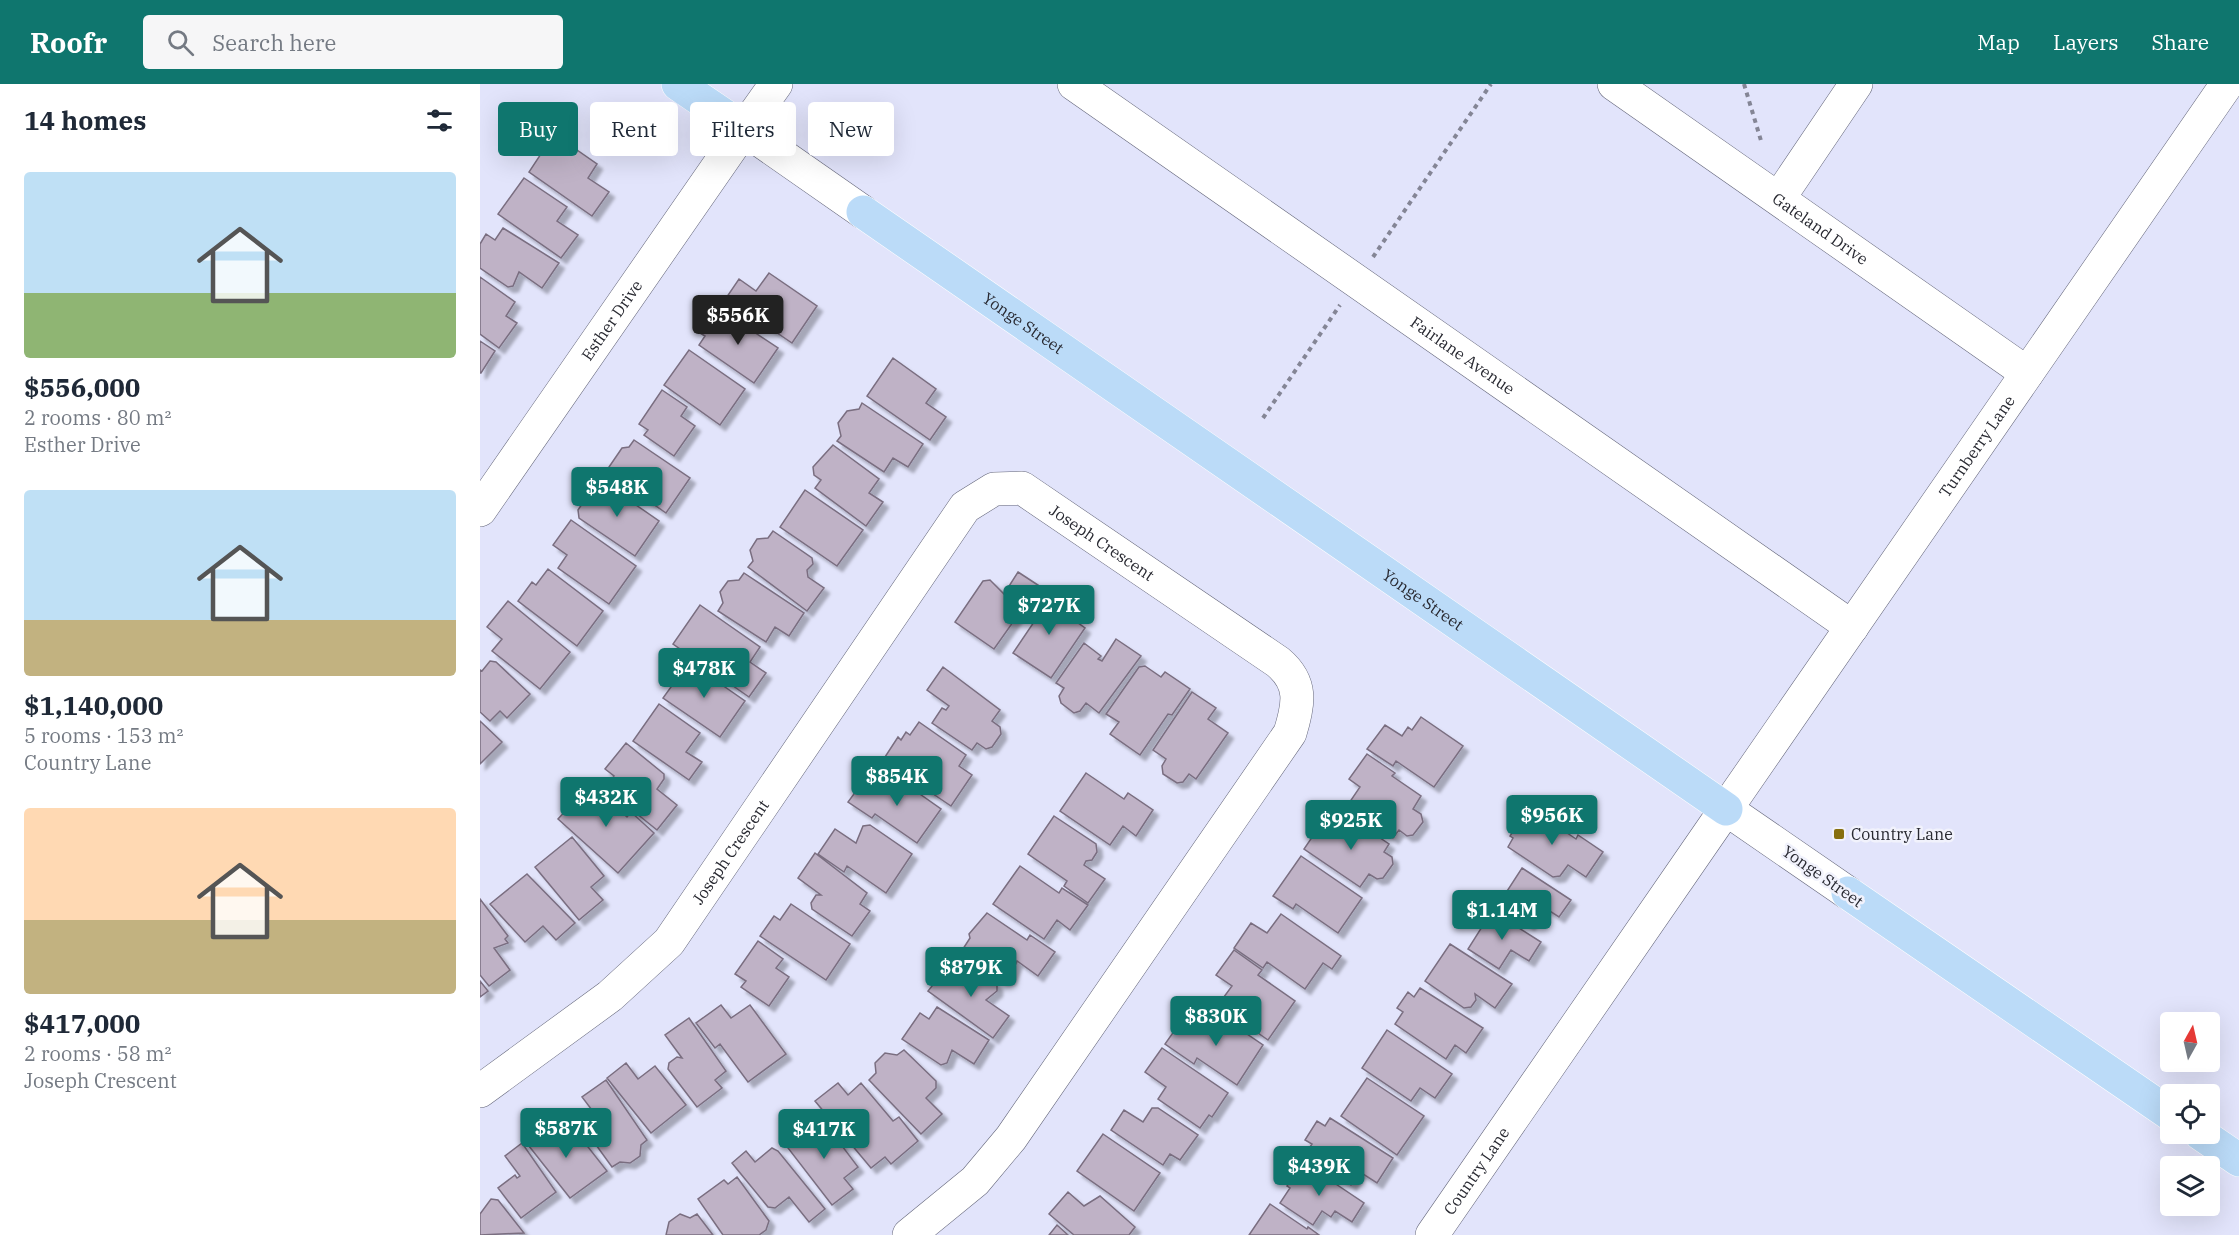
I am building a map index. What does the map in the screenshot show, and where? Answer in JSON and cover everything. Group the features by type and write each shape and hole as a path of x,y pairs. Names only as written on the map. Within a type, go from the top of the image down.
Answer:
{"main road":[{"name":"Yonge Street","path":"678,84 704,102"},
{"name":"Yonge Street","path":"862,212 1726,809"},
{"name":"Yonge Street","path":"1848,893 2160,1107"},
{"path":"2216,1144 2239,1160"}],"street":[{"name":"Esther Drive","path":"763,102 776,84"},
{"name":"Fairlane Avenue","path":"1074,84 1852,627"},
{"name":"Gateland Drive","path":"1614,84 2027,373"},
{"path":"1779,198 1856,84"},
{"name":"Turnberry Lane","path":"1726,809 2227,84"},
{"name":"Esther Drive","path":"480,510 725,156"},
{"name":"Yonge Street","path":"782,156 862,212"},
{"name":"Joseph Crescent","path":"480,1091 610,996 669,942 965,507 994,489 1022,488 1278,662 1292,674 1297,692 1296,713 1290,733 1011,1138 975,1181 909,1235"},
{"name":"Yonge Street","path":"1726,809 1848,893"},
{"name":"Country Lane","path":"1432,1235 1726,809"}],"path":[{"path":"1263,418 1491,84"},
{"path":"1744,84 1762,144"}],"building":[{"path":"578,151 597,164 588,178 609,192 592,216 529,172 540,156 578,156"},
{"path":"524,178 567,207 557,221 578,235 561,258 498,214"},
{"path":"503,228 559,263 542,288 519,272 513,286 508,287 480,268 480,244 486,234 495,240"},
{"path":"769,273 817,306 792,343 752,316 748,322 722,304 739,279 756,291"},
{"path":"480,277 515,302 506,316 517,323 499,348 480,334"},
{"path":"716,310 719,312 721,310 778,348 754,383 699,345 705,336 700,333 703,330 706,332 718,315 714,312"},
{"path":"480,341 495,351 481,373 480,373"},
{"path":"689,350 745,389 720,425 664,385"},
{"path":"893,358 936,389 926,403 946,417 930,440 867,396"},
{"path":"662,390 687,407 681,416 695,426 674,456 644,435 648,430 639,424"},
{"path":"862,403 923,444 908,467 893,458 884,472 837,441 841,436 838,423 847,411 859,409"},
{"path":"634,440 690,478 666,513 610,474 609,467 622,448 629,447"},
{"path":"833,445 879,479 869,493 883,502 866,526 815,488 821,480 814,475 813,467"},
{"path":"603,482 659,521 635,556 579,518 578,510 590,492 597,491"},
{"path":"805,490 863,530 837,566 780,527"},
{"path":"571,520 636,566 609,604 558,568 567,555 553,545"},
{"path":"773,531 812,558 813,564 807,570 808,577 824,588 807,611 748,567 753,561 750,550 757,539 768,538"},
{"path":"548,569 603,611 577,646 518,601 532,582 536,585"},
{"path":"1018,572 1044,589 1028,612 1023,608 994,649 955,622 983,581 990,580 1004,594"},
{"path":"744,573 804,613 789,636 775,627 766,642 718,611 723,603 720,592 728,581 739,580"},
{"path":"1047,592 1074,610 1070,617 1085,628 1051,678 1013,653 1034,622 1029,619"},
{"path":"508,601 570,652 540,689 492,651 502,639 487,627"},
{"path":"700,605 760,647 750,662 766,673 749,697 673,644"},
{"path":"1116,639 1141,656 1099,713 1086,703 1080,711 1074,713 1061,703 1059,696 1064,688 1056,683 1084,643 1101,656 1098,659 1102,661"},
{"path":"490,661 496,662 530,694 507,718 500,711 490,721 480,712 480,670 482,671"},
{"path":"689,662 745,701 720,737 663,698"},
{"path":"1145,666 1161,677 1165,672 1190,689 1172,715 1168,714 1140,755 1110,734 1119,722 1106,714 1139,667"},
{"path":"943,667 1000,710 992,721 1000,727 1001,734 992,747 986,749 977,743 972,750 932,723 942,708 946,710 949,706 927,690"},
{"path":"1192,692 1216,708 1208,719 1228,733 1196,779 1189,774 1183,782 1177,783 1163,774 1162,766 1166,759 1153,750"},
{"path":"659,704 700,733 686,752 702,762 689,780 633,741"},
{"path":"1421,717 1463,746 1434,787 1396,761 1393,766 1367,749 1385,725 1402,736 1408,727 1412,730"},
{"path":"480,721 502,742 480,764"},
{"path":"919,722 966,755 959,766 972,775 951,806 883,760 898,737 901,740 906,732 910,735"},
{"path":"626,743 664,774 664,779 657,789 677,805 657,830 605,788 614,776 605,769"},
{"path":"1367,754 1395,773 1392,776 1421,796 1413,809 1421,814 1423,822 1413,835 1407,836 1399,830 1393,838 1347,806 1360,787 1349,779"},
{"path":"890,773 941,809 917,843 875,814 872,818 848,802 862,783 876,793"},
{"path":"1086,773 1124,799 1128,793 1153,810 1136,836 1123,826 1110,845 1060,811"},
{"path":"590,784 627,817 631,812 654,833 618,873 558,819"},
{"path":"1529,807 1576,839 1578,835 1603,852 1586,877 1568,865 1560,876 1553,877 1508,847 1513,838 1510,836"},
{"path":"1343,813 1389,844 1384,852 1392,857 1393,864 1383,878 1377,879 1369,874 1360,887 1304,849 1319,827 1329,834"},
{"path":"1054,816 1096,844 1097,852 1092,860 1086,861 1084,865 1105,879 1088,903 1064,886 1067,881 1028,854"},
{"path":"870,825 912,854 886,893 847,866 844,872 818,854 835,829 856,843 863,826"},
{"path":"572,837 604,876 591,887 603,900 579,920 535,867"},
{"path":"815,853 867,893 860,904 870,911 852,936 812,909 811,903 816,895 821,895 798,878"},
{"path":"1301,856 1362,898 1338,933 1296,904 1293,909 1273,896"},
{"path":"1020,866 1059,893 1062,888 1088,905 1070,930 1057,920 1044,939 993,904"},
{"path":"1522,868 1571,900 1559,917 1542,906 1529,925 1498,905"},
{"path":"527,874 575,923 556,940 543,926 525,942 490,904"},
{"path":"480,899 508,936 505,939 508,943 494,948 510,970 489,986 480,975"},
{"path":"791,904 850,944 826,980 760,936 774,916 780,920"},
{"path":"1492,911 1541,942 1529,961 1511,950 1499,969 1468,949"},
{"path":"987,913 1027,940 1030,935 1055,952 1038,976 1017,961 1010,979 1003,980 961,952 970,938 969,934"},
{"path":"1281,914 1341,956 1332,969 1323,963 1305,989 1267,962 1263,968 1234,948 1251,923 1267,933"},
{"path":"758,941 783,959 776,968 789,977 769,1006 741,987 746,981 735,974"},
{"path":"1450,944 1512,984 1495,1008 1475,994 1476,1000 1471,1007 1464,1008 1425,981"},
{"path":"1234,950 1262,970 1258,975 1295,1001 1268,1040 1218,1005 1232,986 1216,975"},
{"path":"959,959 997,985 997,991 986,1000 1009,1016 993,1038 928,991 936,981 941,984"},
{"path":"480,981 488,991 480,997"},
{"path":"1420,988 1483,1028 1466,1053 1455,1045 1446,1059 1395,1024 1403,1012 1397,1008 1408,992 1414,997"},
{"path":"721,1005 731,1018 750,1005 786,1054 748,1082 720,1044 715,1048 696,1023"},
{"path":"937,1007 989,1040 974,1064 952,1050 947,1063 941,1065 902,1039 920,1013 929,1019"},
{"path":"1184,1017 1206,1032 1215,1019 1222,1017 1263,1045 1237,1085 1197,1058 1194,1064 1165,1044"},
{"path":"689,1018 726,1071 715,1080 722,1088 697,1107 668,1069 669,1063 677,1057 682,1058 665,1035"},
{"path":"1387,1030 1452,1074 1435,1098 1420,1088 1411,1101 1362,1068"},
{"path":"1162,1048 1228,1093 1212,1117 1209,1115 1200,1128 1158,1099 1166,1087 1145,1072"},
{"path":"904,1050 936,1081 936,1088 926,1098 942,1114 921,1134 869,1080 876,1073 875,1063 885,1053 897,1055"},
{"path":"626,1063 638,1079 655,1066 686,1105 651,1133 607,1078"},
{"path":"1367,1078 1424,1116 1397,1155 1341,1116"},
{"path":"606,1080 647,1140 641,1145 640,1156 630,1163 620,1162 612,1167 578,1120 592,1110 582,1097"},
{"path":"838,1083 848,1095 861,1083 893,1121 899,1117 918,1141 891,1164 885,1157 871,1168 815,1101"},
{"path":"1152,1108 1158,1108 1198,1135 1180,1160 1170,1154 1163,1165 1111,1130 1124,1110 1143,1122"},
{"path":"1330,1118 1393,1158 1377,1183 1360,1172 1351,1185 1305,1155 1312,1144 1305,1140 1317,1121 1325,1126"},
{"path":"549,1122 563,1141 564,1136 570,1131 577,1133 607,1171 570,1198 525,1141"},
{"path":"824,1122 858,1167 844,1178 853,1189 832,1205 788,1148 795,1143 796,1132 807,1124 818,1127"},
{"path":"1103,1134 1160,1173 1134,1211 1077,1171"},
{"path":"522,1143 556,1192 521,1218 498,1188 515,1175 517,1178 520,1176 505,1156"},
{"path":"772,1148 778,1151 825,1209 809,1222 789,1197 775,1208 768,1207 732,1163 746,1151 755,1162"},
{"path":"1306,1164 1364,1203 1352,1222 1335,1211 1331,1217 1322,1211 1313,1225 1280,1203 1290,1188 1287,1186 1294,1175 1298,1178"},
{"path":"737,1177 769,1221 766,1230 759,1235 723,1235 698,1199 724,1180 728,1184"},
{"path":"1068,1192 1084,1206 1100,1196 1135,1227 1129,1235 1074,1235 1049,1214"},
{"path":"491,1199 498,1200 524,1233 480,1235 480,1214"},
{"path":"1270,1204 1307,1229 1308,1227 1319,1235 1249,1235"},
{"path":"680,1214 690,1218 697,1214 713,1235 666,1235 669,1222"},
{"path":"1057,1225 1068,1235 1049,1235"}],"place":[{"name":"Country Lane","path":"1839,834"}]}
